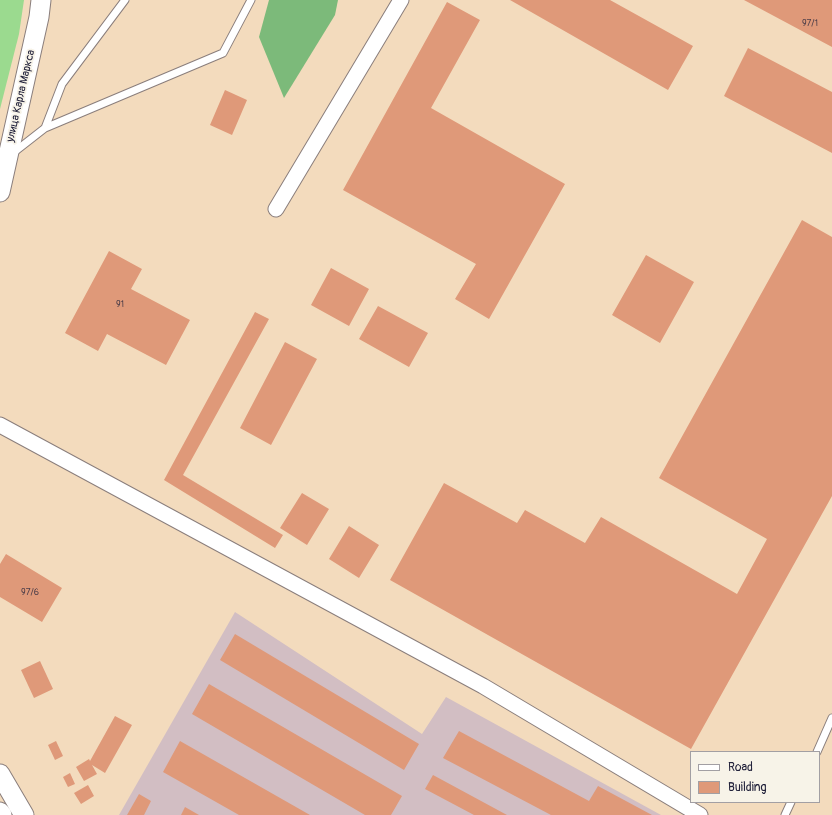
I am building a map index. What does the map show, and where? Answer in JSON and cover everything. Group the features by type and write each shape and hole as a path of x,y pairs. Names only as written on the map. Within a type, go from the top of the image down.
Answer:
{"street":[{"name":"улица Карла Маркса","path":"0,192 39,17 40,0"},
{"path":"276,209 401,0"},
{"path":"0,425 483,686 700,815"},
{"path":"0,774 24,815"}],"lane":[{"path":"45,128 62,84 125,0"},
{"path":"8,158 45,128 223,53 251,0"},
{"path":"817,751 832,718"},
{"path":"785,815 791,803"}],"shaded area":[{"path":"235,612 422,734 446,697 661,815 119,815"}],"green space":[{"path":"0,0 24,0 19,34 0,109"},
{"path":"269,0 338,0 335,15 284,98 259,37"}],"building":[{"path":"510,0 610,0 693,46 668,90"},
{"path":"744,0 832,0 832,47"},
{"path":"447,2 480,20 431,108 565,184 489,319 455,299 476,264 343,190"},
{"path":"748,48 832,92 832,153 724,96"},
{"path":"225,90 247,100 232,135 210,125"},
{"path":"802,220 832,237 832,496 691,749 390,580 444,483 517,523 525,510 585,543 601,517 737,594 767,539 659,478"},
{"path":"109,251 142,269 131,289 190,320 166,365 107,334 98,351 65,333"},
{"path":"646,255 694,282 660,343 612,315"},
{"path":"331,268 369,289 349,326 311,305"},
{"path":"378,306 428,333 409,367 359,339"},
{"path":"255,312 269,319 183,475 283,535 275,548 164,480"},
{"path":"285,342 317,359 271,445 240,428"},
{"path":"302,493 329,509 307,545 280,528"},
{"path":"349,526 379,545 359,578 329,559"},
{"path":"6,554 62,588 42,622 0,597 0,564"},
{"path":"235,634 419,744 404,770 220,660"},
{"path":"40,661 53,689 34,698 21,670"},
{"path":"209,684 402,796 391,815 365,815 192,714"},
{"path":"115,716 132,725 105,773 92,765 97,774 84,781 76,767 89,759 90,761"},
{"path":"459,731 589,801 598,786 652,815 551,815 443,758"},
{"path":"56,741 63,756 55,760 48,745"},
{"path":"180,741 310,815 239,815 163,772"},
{"path":"70,773 75,784 68,787 63,777"},
{"path":"433,775 507,815 474,815 425,789"},
{"path":"88,785 94,796 81,804 74,793"},
{"path":"139,794 151,801 144,815 127,815"},
{"path":"185,807 199,815 181,815"}]}
